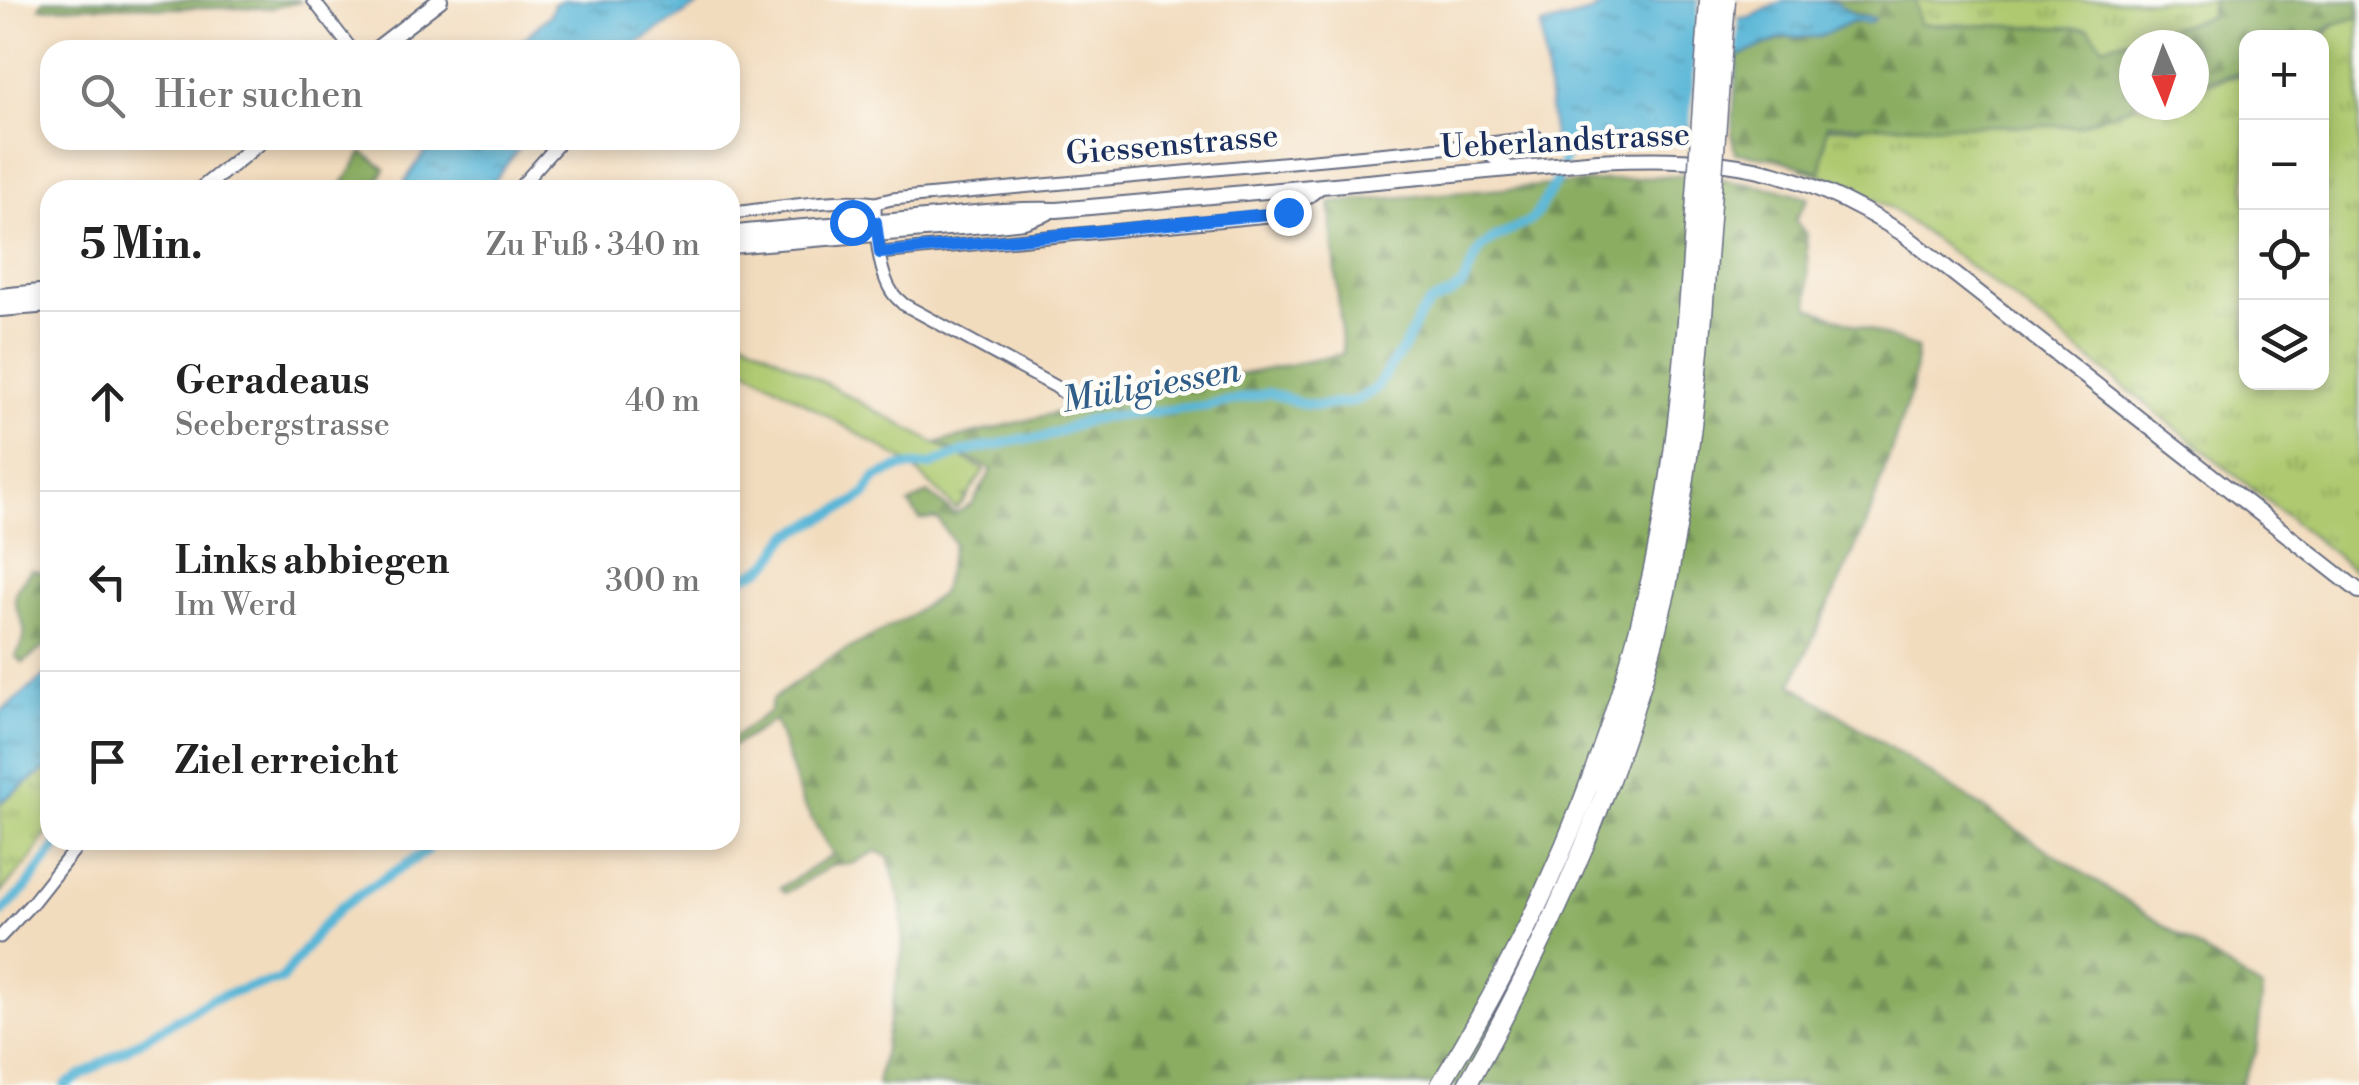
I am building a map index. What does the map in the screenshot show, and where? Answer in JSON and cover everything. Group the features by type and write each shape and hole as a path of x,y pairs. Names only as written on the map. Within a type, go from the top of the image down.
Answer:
{"highway":[{"path":"1467,1085 1513,1001 1578,865 1638,699 1666,592 1698,386 1709,0"},
{"path":"1440,1085 1546,888 1602,751 1628,670 1662,525 1675,442 1699,273 1726,0"},
{"path":"1448,1085 1543,908 1546,888"}],"main road":[{"path":"388,40 437,2"},
{"path":"212,180 250,150"},
{"name":"Ueberlandstrasse","path":"740,245 1016,209 1057,210 1582,162 1660,158 1742,165 1814,186 1868,211 1918,245 2359,590"},
{"name":"Ueberlandstrasse","path":"740,233 830,223 876,227"},
{"path":"0,296 40,292"},
{"path":"0,309 40,305"}],"street":[{"path":"316,3 344,40"},
{"name":"Giessenstrasse","path":"740,212 874,203 892,198 1537,138"},
{"path":"1475,145 1514,168"},
{"path":"526,180 553,150"},
{"path":"880,253 1280,214 1323,186"},
{"path":"874,203 880,253 891,291 903,304 1072,398"},
{"path":"0,937 74,850"}],"green space":[{"path":"44,0 300,2 271,8 40,8"},
{"path":"1821,0 1915,0 1920,24 2089,28 2103,46 2119,42 2119,111 2077,126 1827,125 1821,172 1777,159 1735,153 1731,128 1737,57 1802,33 1869,23 1873,18"},
{"path":"1915,0 2212,0 2210,17 2162,30 2119,30 2119,42 2103,46 2088,28 1919,24"},
{"path":"2212,0 2359,0 2359,17 2324,30 2239,30 2239,73 2209,80 2209,30 2162,30 2210,17"},
{"path":"2359,2 2359,574 2017,301 1892,209 1843,183 1802,169 1813,128 1857,128 1883,120 2119,106 2119,120 2209,120 2209,83 2239,76 2239,390 2329,390 2329,30"},
{"path":"363,152 385,169 378,180 345,180"},
{"path":"1688,174 1808,198 1795,220 1806,234 1809,307 1917,348 1912,389 1866,525 1792,684 2263,990 2256,1052 2243,1085 877,1085 903,948 902,906 888,857 877,851 852,864 834,864 785,893 780,888 833,855 802,802 775,720 740,742 740,733 770,711 772,700 829,659 906,618 941,594 954,544 938,519 920,519 909,504 928,493 955,514 972,504 992,470 937,443 1075,408 1343,354 1330,203"},
{"path":"740,336 984,470 956,509 908,463 740,365"},
{"path":"31,570 40,572 40,650 23,663 15,656 24,636 16,607 17,588"},
{"path":"40,774 40,845 0,893 0,803"}],"water":[{"path":"563,0 707,0 642,40 522,40 550,15 554,4"},
{"path":"1611,0 1738,0 1721,18 1749,18 1784,0 1821,0 1835,3 1856,16 1874,19 1869,23 1853,21 1819,37 1784,37 1737,57 1731,128 1688,127 1623,142 1555,150 1541,26 1590,13"},
{"path":"426,150 517,150 495,180 406,180"},
{"path":"40,680 40,774 0,802 0,712"}],"pier":[{"path":"1699,0 1740,0 1740,4 1726,7 1726,13 1739,13 1731,133 1690,132"}],"waterway":[{"name":"Müligiessen","path":"740,577 773,559 791,534 851,504 865,495 875,478 901,467 931,465 964,452 1042,438 1091,419 1205,406 1269,393 1318,406 1361,398 1375,389 1430,303 1462,286 1480,249 1536,215 1558,178 1569,143 1574,139"},
{"path":"0,914 54,850"},
{"name":"Müligiessen","path":"65,1085 210,1000 281,980 342,906 426,850"}],"route":[{"path":"852,222 876,222 880,253 1288,212"}]}
